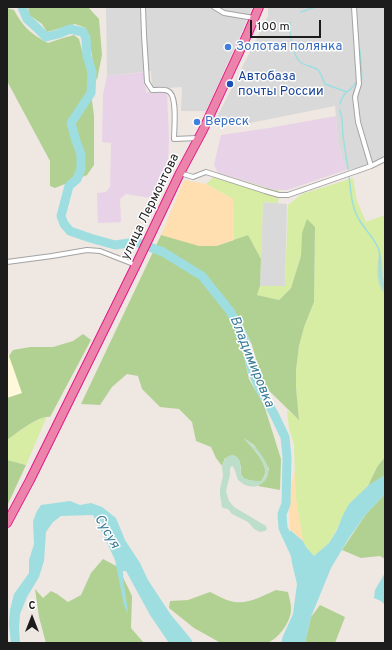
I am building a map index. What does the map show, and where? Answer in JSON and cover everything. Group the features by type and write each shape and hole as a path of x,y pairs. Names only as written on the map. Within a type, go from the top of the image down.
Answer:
{"highway":[{"name":"улица Лермонтова","path":"7,523 62,416 141,255 198,138 259,7"}],"street":[{"path":"143,7 147,82 152,90 168,91 172,95 174,106 174,138 198,138"},
{"path":"214,7 224,13 254,18"},
{"path":"354,7 359,84 355,97 358,122 371,166"},
{"path":"180,173 193,177 206,172 279,195 288,195 371,166 385,159"},
{"path":"7,262 87,250 100,251 136,265"}],"shaded area":[{"path":"106,7 252,7 206,111 181,111 182,87 152,89 151,71 107,76"},
{"path":"268,7 385,7 385,159 371,166 346,170 338,143 335,106 240,125 216,119 268,16"},
{"path":"145,72 146,92 167,93 169,138 168,164 151,198 126,194 120,199 121,222 98,223 97,193 106,192 110,187 111,143 102,142 103,94 107,76"},
{"path":"336,116 338,143 346,170 287,190 274,190 218,173 214,165 221,135"},
{"path":"263,202 287,204 285,286 260,286"},
{"path":"7,349 22,393 7,398"}],"green space":[{"path":"28,7 88,7 99,19 102,55 97,80 94,73 86,28 75,24 47,32 42,24 29,15"},
{"path":"7,8 14,10 28,30 48,43 74,35 79,39 89,77 94,116 94,165 87,175 55,188 50,186 50,161 7,81"},
{"path":"218,173 274,190 279,190 278,203 263,202 261,259 248,235 234,240 233,199 206,184"},
{"path":"353,178 357,201 366,222 385,215 385,457 377,467 368,486 340,523 329,543 314,556 303,541 296,499 294,444 289,429 287,410 299,419 296,370 299,346 304,327 314,302 315,227 302,233 301,256 291,288 279,300 257,295 260,286 285,286 288,205 302,194"},
{"path":"307,219 315,227 314,302 304,327 299,346 296,370 296,387 299,420 261,383 252,345 240,319 226,300 241,343 249,379 264,405 281,459 280,490 258,486 264,481 269,469 254,445 245,439 264,465 265,474 261,481 243,478 241,474 241,466 225,458 222,466 211,447 196,441 192,422 179,409 160,407 142,389 138,376 127,374 112,387 100,405 81,404 161,235 165,234 216,246 248,235 261,259 260,286 257,295 279,300 291,288 301,256 302,233"},
{"path":"379,251 382,260 385,294 379,285 378,279"},
{"path":"83,334 91,340 50,417 45,417 34,422 7,440 7,398 22,393 9,356 13,350 30,347 53,347 73,341"},
{"path":"47,416 26,465 7,460 7,440 30,424"},
{"path":"243,438 255,447 266,462 268,476 260,485 253,487 248,486 238,480 232,466 230,468 226,491 229,501 234,507 266,526 267,529 265,531 260,532 254,529 248,522 232,514 228,509 222,507 220,491 223,476 222,467 227,457 234,455 237,457 240,463 241,473 243,477 247,479 261,481 265,474 262,461"},
{"path":"385,457 385,475 368,486 377,467"},
{"path":"7,460 26,465 7,506"},
{"path":"385,494 385,559 380,556 361,558 342,550 366,514"},
{"path":"103,559 118,567 132,596 131,628 144,643 46,643 39,617 35,589 43,598 51,591 68,602 81,595 91,573"},
{"path":"276,590 288,592 291,604 291,613 284,628 276,638 267,643 219,642 194,628 169,608 170,601 188,600 210,592 230,601 242,602 254,600"},
{"path":"320,605 345,617 335,643 305,643 311,617"}],"sand":[{"path":"184,180 206,184 233,199 234,240 216,246 199,246 161,235"},
{"path":"295,471 296,499 303,541 290,530 290,492"}],"water":[{"path":"385,475 385,494 366,514 349,538 331,568 311,617 305,643 281,643 293,614 297,584 289,543 290,530 303,541 314,556 329,543 349,504 369,485"},
{"name":"Сусуя","path":"70,501 80,505 91,503 102,507 116,518 125,540 140,563 148,580 171,615 193,643 169,643 150,615 126,571 123,571 128,614 124,605 115,560 93,515 61,516 53,522 46,532 44,561 39,577 27,597 20,614 20,643 11,643 9,624 10,610 14,594 29,573 29,560 34,544 33,521 37,511 41,505"},
{"path":"385,573 385,605 381,601 374,598 375,590"}],"waterway":[{"name":"Владимировка","path":"22,7 27,19 46,37 70,29 83,32 86,38 87,56 92,72 91,93 71,123 81,154 81,169 77,179 69,186 61,216 64,224 70,231 90,238 115,245 136,242 163,252 202,276 230,311 244,338 252,371 285,437 287,457 286,504 282,514 283,528 295,554"},
{"path":"301,12 315,7"},
{"path":"290,22 292,43 295,54 300,62 318,70 325,84 347,92"},
{"path":"360,50 362,79"},
{"path":"340,104 344,95 356,82"},
{"path":"340,110 348,169"},
{"path":"349,176 352,199 357,216 379,250 380,276 385,289"}],"place":[{"name":"Золотая полянка","path":"228,47"},
{"name":"Автобаза почты России","path":"230,84"},
{"name":"Вереск","path":"197,122"}]}
